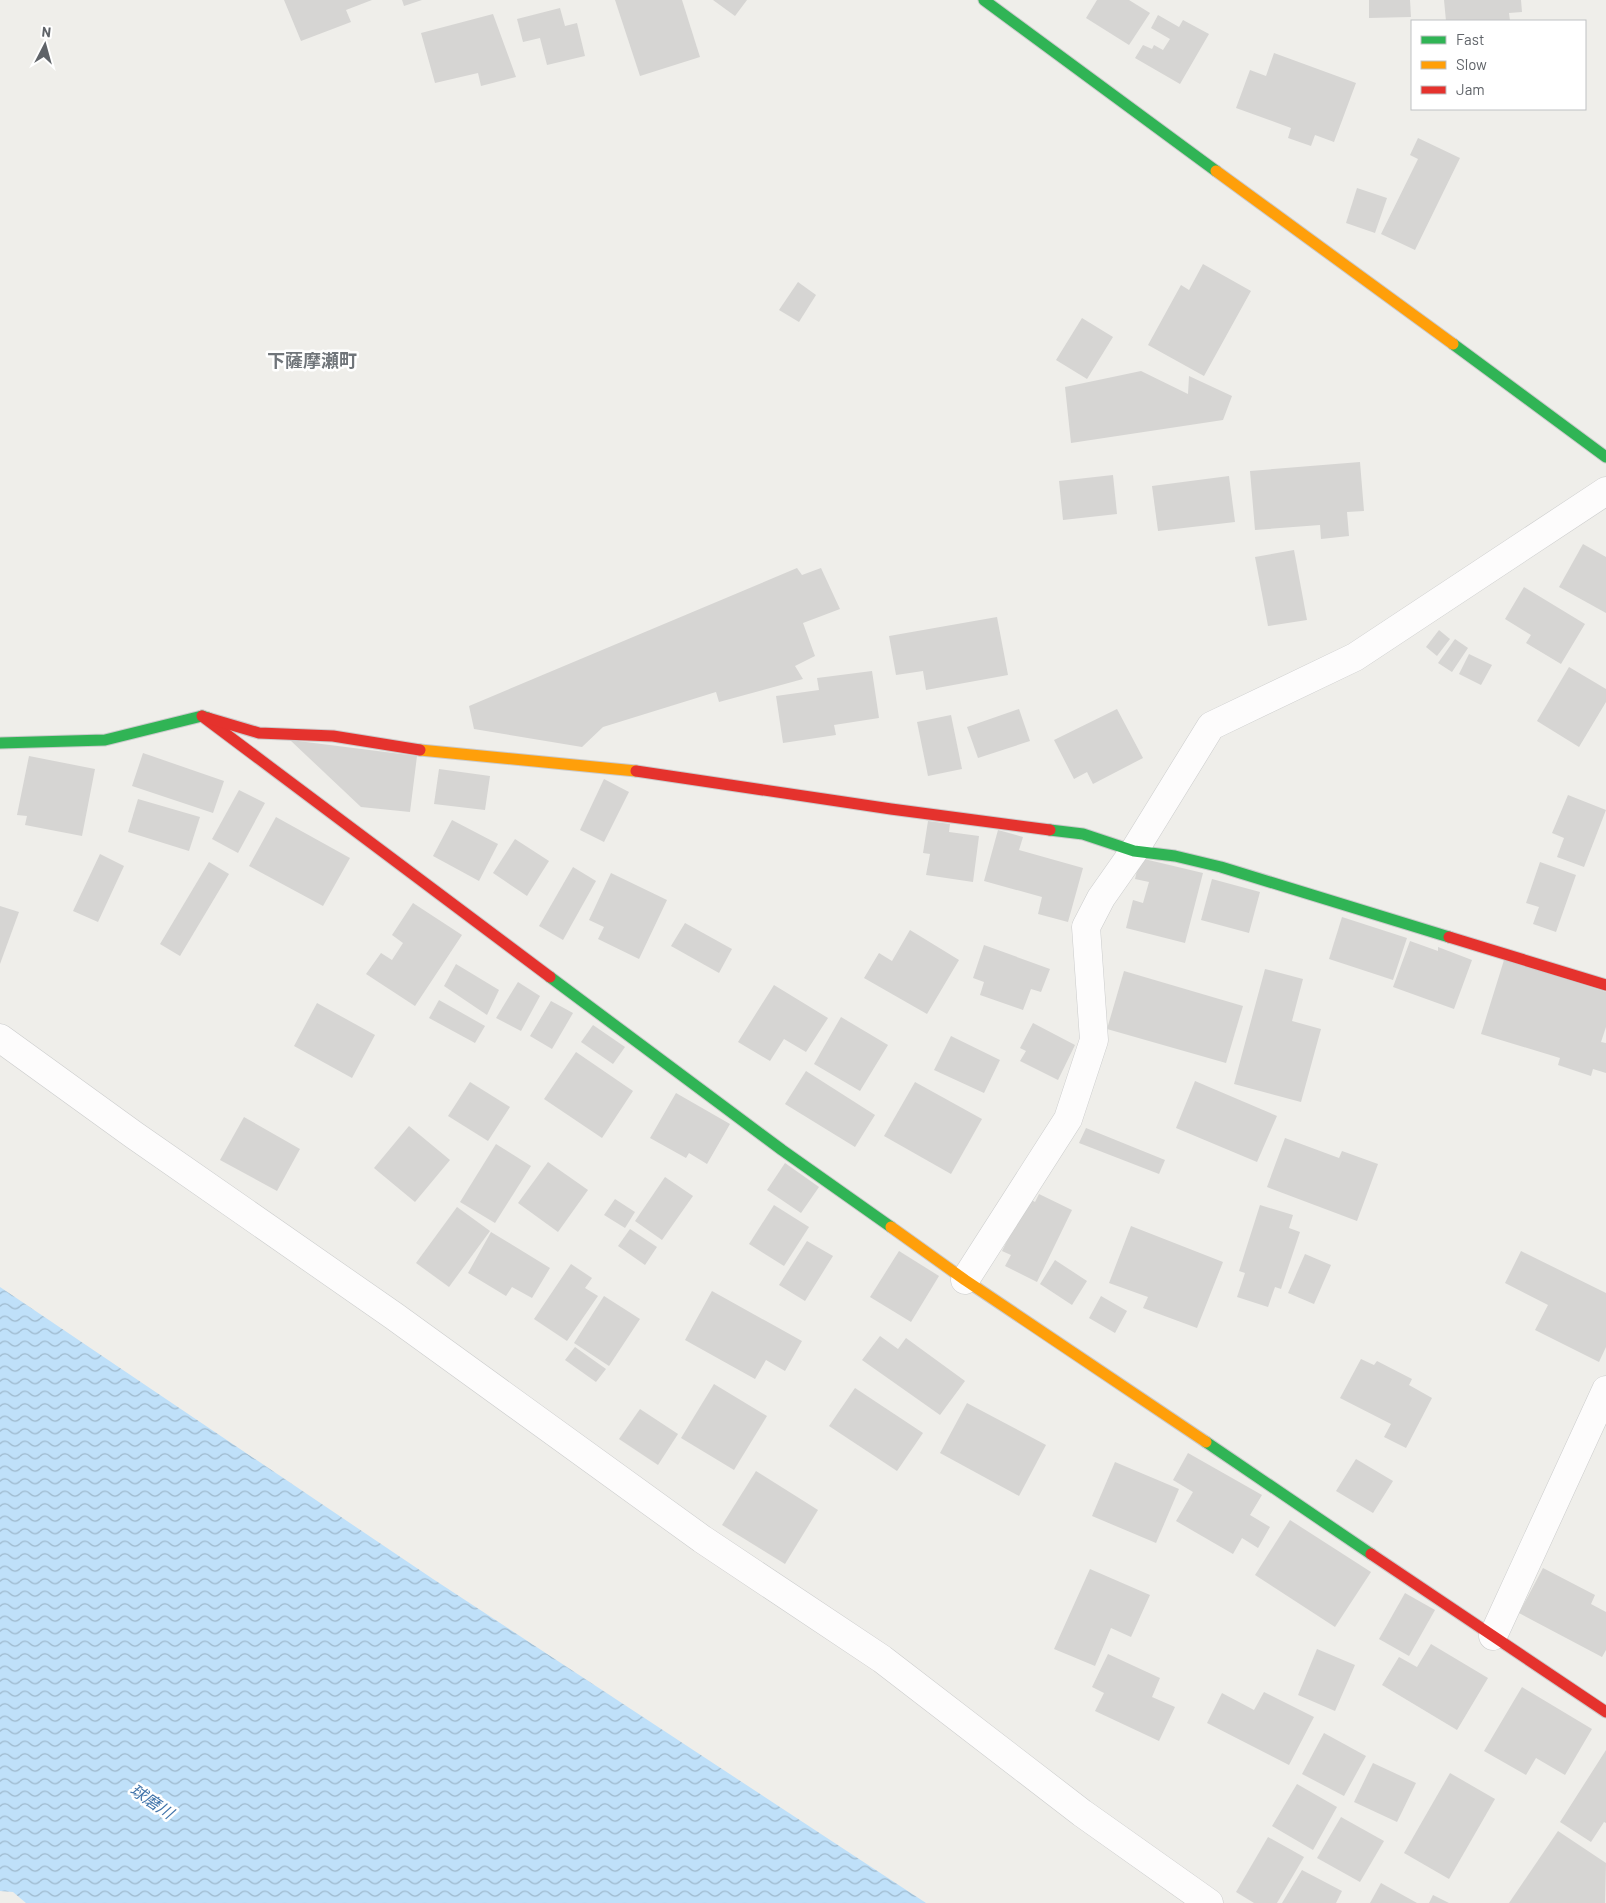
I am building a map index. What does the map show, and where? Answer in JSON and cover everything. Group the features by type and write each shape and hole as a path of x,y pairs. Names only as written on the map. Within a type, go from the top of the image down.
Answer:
{"street":[{"path":"984,0 1606,457"},
{"path":"965,1280 1068,1119 1094,1040 1086,927 1102,898 1134,851 1212,726 1355,656 1606,491"},
{"path":"202,716 782,1150 965,1280 1606,1712"},
{"path":"0,742 11,744 105,740 202,716 259,733 333,736 424,751 620,769 891,809 1083,834 1134,851 1174,856 1221,867 1606,985"},
{"path":"0,1038 134,1135 394,1316 702,1539 882,1659 1082,1813 1209,1903"},
{"path":"1493,1636 1606,1390"}],"water":[{"name":"球磨川","path":"0,1287 433,1579 926,1903 26,1903 13,1892 0,1891"}],"building":[{"path":"284,0 372,0 346,10 351,22 301,41"},
{"path":"402,0 422,0 404,6"},
{"path":"615,0 682,0 700,57 640,76"},
{"path":"713,0 747,0 735,16"},
{"path":"1097,0 1129,0 1150,13 1129,45 1086,18"},
{"path":"1369,0 1410,0 1411,17 1369,18"},
{"path":"1444,0 1521,0 1522,12 1509,13 1510,20 1446,20"},
{"path":"560,8 565,26 577,23 585,56 547,65 540,38 523,42 517,19"},
{"path":"493,14 516,77 481,86 478,73 435,83 421,33"},
{"path":"1158,15 1179,27 1183,20 1209,34 1180,84 1135,58 1143,45 1152,49 1154,45 1163,50 1170,39 1151,28"},
{"path":"1274,53 1356,83 1334,142 1315,135 1311,146 1288,138 1291,128 1236,108 1250,70 1266,76"},
{"path":"1418,138 1460,158 1415,250 1381,234 1418,159 1410,155"},
{"path":"1357,188 1387,198 1375,233 1346,223"},
{"path":"1203,264 1251,291 1204,376 1148,345 1181,285 1189,290"},
{"path":"798,282 816,295 799,322 779,310"},
{"path":"1082,318 1113,337 1087,379 1056,360"},
{"path":"1141,371 1188,394 1189,376 1232,396 1223,420 1071,443 1065,387"},
{"path":"1360,462 1364,511 1347,512 1349,536 1321,539 1320,525 1255,530 1250,471"},
{"path":"1113,475 1117,514 1063,520 1059,481"},
{"path":"1229,476 1235,522 1158,531 1152,486"},
{"path":"1583,544 1606,557 1606,613 1559,587"},
{"path":"1294,550 1307,620 1268,626 1255,557"},
{"path":"797,568 802,575 821,568 840,609 803,623 815,656 795,666 803,679 719,702 716,692 603,727 582,747 474,729 469,706"},
{"path":"1524,587 1585,624 1561,664 1526,643 1531,635 1505,619"},
{"path":"997,617 1008,675 926,690 923,671 896,675 889,636"},
{"path":"1439,630 1450,639 1437,656 1426,647"},
{"path":"1455,639 1468,648 1452,672 1438,663"},
{"path":"1469,654 1492,665 1481,685 1459,674"},
{"path":"1569,667 1606,689 1606,702 1579,747 1537,721"},
{"path":"872,671 879,718 834,725 836,735 783,743 776,696 819,690 817,678"},
{"path":"1019,709 1030,741 978,758 967,727"},
{"path":"1117,709 1143,758 1093,784 1087,772 1074,779 1054,740"},
{"path":"951,715 962,769 928,776 917,722"},
{"path":"290,740 417,756 410,812 361,807"},
{"path":"143,753 224,781 213,813 132,786"},
{"path":"29,756 95,769 82,836 25,825 27,816 17,815"},
{"path":"439,769 490,776 485,810 434,804"},
{"path":"604,779 629,792 604,842 580,830"},
{"path":"239,790 265,803 238,853 212,839"},
{"path":"1568,795 1606,810 1584,867 1557,857 1564,838 1552,833"},
{"path":"138,799 200,817 189,851 128,832"},
{"path":"276,817 350,858 323,906 249,866"},
{"path":"452,820 498,844 479,881 433,856"},
{"path":"928,821 950,824 949,832 979,836 973,882 926,875 930,854 923,853"},
{"path":"998,830 1023,837 1019,850 1083,868 1068,922 1038,914 1042,897 984,881"},
{"path":"515,839 549,861 527,896 493,873"},
{"path":"100,854 124,866 98,922 73,911"},
{"path":"1140,858 1203,873 1185,943 1126,928 1133,900 1143,903 1149,882 1135,879"},
{"path":"209,862 229,874 180,956 160,944"},
{"path":"1540,862 1576,875 1556,932 1533,924 1539,907 1526,903"},
{"path":"573,867 596,881 563,940 539,926"},
{"path":"611,873 667,900 639,959 598,939 604,927 589,920"},
{"path":"1212,879 1260,892 1249,933 1201,920"},
{"path":"413,903 462,935 415,1006 366,974 381,953 392,960 403,943 392,935"},
{"path":"0,906 19,912 0,964"},
{"path":"1342,917 1407,938 1393,980 1329,959"},
{"path":"685,923 732,949 719,973 671,946"},
{"path":"910,930 959,960 927,1014 864,978 879,953 892,961"},
{"path":"1410,941 1438,951 1438,947 1472,960 1454,1009 1393,987"},
{"path":"984,945 1050,969 1041,992 1031,989 1023,1010 980,995 984,982 973,978"},
{"path":"1504,960 1606,992 1606,1027 1601,1042 1606,1043 1606,1073 1593,1069 1591,1076 1558,1065 1560,1058 1481,1034"},
{"path":"456,964 499,990 487,1015 444,986"},
{"path":"1265,969 1303,979 1292,1021 1321,1029 1301,1102 1234,1084"},
{"path":"1124,971 1243,1006 1226,1063 1107,1029"},
{"path":"518,982 540,996 521,1031 496,1018"},
{"path":"774,985 828,1018 806,1052 784,1039 770,1061 738,1042"},
{"path":"439,1000 485,1026 475,1043 429,1018"},
{"path":"551,1001 573,1013 552,1049 530,1036"},
{"path":"317,1003 375,1035 352,1078 294,1046"},
{"path":"841,1017 888,1045 860,1091 814,1064"},
{"path":"1033,1023 1075,1045 1058,1080 1020,1061 1026,1051 1020,1048"},
{"path":"593,1025 625,1047 613,1064 581,1042"},
{"path":"951,1036 1000,1060 984,1093 934,1070"},
{"path":"576,1052 633,1091 602,1138 544,1099"},
{"path":"806,1071 875,1115 855,1147 785,1104"},
{"path":"1195,1081 1277,1116 1257,1162 1176,1128"},
{"path":"470,1082 510,1107 488,1141 448,1116"},
{"path":"915,1082 982,1119 951,1174 884,1136"},
{"path":"676,1093 730,1124 707,1164 689,1153 686,1158 650,1138"},
{"path":"244,1117 300,1149 277,1191 220,1160"},
{"path":"409,1126 450,1160 415,1202 374,1168"},
{"path":"1086,1128 1165,1160 1159,1174 1079,1143"},
{"path":"1285,1138 1339,1158 1342,1151 1378,1164 1357,1221 1267,1187"},
{"path":"496,1144 531,1166 495,1223 460,1202"},
{"path":"548,1162 588,1190 558,1232 518,1203"},
{"path":"785,1163 819,1187 801,1213 767,1190"},
{"path":"665,1177 693,1196 662,1240 635,1221"},
{"path":"1039,1194 1072,1210 1037,1282 1005,1266 1011,1255 1002,1251 1028,1198 1035,1202"},
{"path":"615,1199 635,1212 625,1228 604,1215"},
{"path":"774,1205 809,1227 784,1266 749,1244"},
{"path":"1260,1205 1293,1215 1289,1228 1300,1232 1281,1289 1275,1287 1268,1307 1237,1297 1245,1273 1239,1271"},
{"path":"457,1207 490,1231 449,1287 416,1263"},
{"path":"1131,1226 1223,1262 1197,1328 1143,1308 1148,1297 1109,1283"},
{"path":"630,1229 657,1247 645,1265 618,1246"},
{"path":"491,1232 550,1268 532,1298 512,1287 506,1296 468,1273"},
{"path":"807,1241 833,1256 805,1301 779,1285"},
{"path":"899,1251 939,1276 911,1322 870,1297"},
{"path":"1521,1251 1606,1293 1606,1347 1599,1362 1535,1330 1548,1305 1505,1283"},
{"path":"1305,1254 1331,1265 1314,1304 1288,1293"},
{"path":"1055,1260 1087,1281 1072,1305 1040,1284"},
{"path":"571,1264 592,1278 585,1288 598,1296 567,1341 534,1319"},
{"path":"712,1291 802,1341 785,1371 766,1360 755,1379 685,1340"},
{"path":"604,1296 640,1319 609,1366 574,1343"},
{"path":"1101,1296 1127,1311 1115,1333 1089,1318"},
{"path":"880,1336 898,1349 906,1338 965,1381 940,1415 862,1360"},
{"path":"575,1347 606,1369 596,1382 565,1360"},
{"path":"1361,1359 1374,1365 1377,1361 1412,1379 1409,1385 1432,1398 1406,1448 1384,1437 1391,1424 1340,1398"},
{"path":"714,1384 767,1416 734,1470 681,1438"},
{"path":"855,1388 923,1433 897,1471 829,1426"},
{"path":"967,1403 1046,1445 1019,1496 940,1453"},
{"path":"640,1409 678,1434 658,1465 619,1439"},
{"path":"1188,1453 1262,1495 1250,1515 1270,1527 1258,1548 1242,1538 1233,1554 1176,1521 1193,1492 1173,1480"},
{"path":"1356,1459 1393,1481 1373,1513 1336,1491"},
{"path":"1115,1462 1179,1489 1156,1543 1092,1516"},
{"path":"756,1471 818,1510 785,1564 722,1525"},
{"path":"1290,1520 1371,1572 1335,1627 1255,1575"},
{"path":"1543,1568 1595,1595 1591,1604 1606,1612 1606,1650 1602,1657 1519,1613"},
{"path":"1090,1569 1150,1595 1131,1637 1111,1628 1095,1666 1054,1649"},
{"path":"1405,1593 1435,1610 1409,1656 1379,1639"},
{"path":"1431,1644 1488,1678 1457,1730 1382,1685 1399,1657 1417,1667"},
{"path":"1317,1649 1355,1665 1335,1711 1298,1695"},
{"path":"1108,1654 1160,1678 1152,1697 1175,1707 1159,1741 1095,1711 1104,1693 1092,1687"},
{"path":"1522,1687 1592,1729 1565,1775 1536,1758 1526,1775 1484,1751"},
{"path":"1264,1692 1314,1717 1289,1765 1207,1723 1222,1693 1254,1710"},
{"path":"1324,1733 1366,1756 1344,1796 1302,1774"},
{"path":"1606,1750 1606,1823 1604,1822 1591,1842 1560,1822"},
{"path":"1373,1763 1416,1783 1397,1822 1354,1802"},
{"path":"1450,1773 1495,1799 1449,1879 1404,1853"},
{"path":"1297,1784 1337,1807 1313,1850 1272,1826"},
{"path":"1341,1817 1384,1841 1360,1882 1317,1858"},
{"path":"1558,1831 1606,1863 1605,1903 1509,1903"},
{"path":"1268,1837 1304,1857 1277,1903 1254,1903 1236,1892"},
{"path":"1302,1870 1342,1891 1336,1903 1282,1903"},
{"path":"1381,1883 1417,1903 1370,1903"},
{"path":"1433,1895 1449,1903 1429,1903"}],"traffic: fast":[{"path":"984,0 1216,171"},
{"path":"1453,344 1606,457"},
{"path":"0,743 105,740 202,716 208,718"},
{"path":"1050,830 1083,834 1134,851 1175,856 1221,867 1449,937"},
{"path":"550,977 782,1150 891,1227"},
{"path":"1206,1442 1371,1554"}],"traffic: slow":[{"path":"1216,171 1453,344"},
{"path":"420,750 636,771"},
{"path":"891,1227 965,1280 1206,1442"}],"traffic: jam":[{"path":"202,716 550,977"},
{"path":"208,718 259,733 333,736 420,750"},
{"path":"636,771 891,809 1050,830"},
{"path":"1449,937 1606,985"},
{"path":"1371,1554 1606,1712"}],"district":[{"name":"下薩摩瀬町","path":"312,361"}]}
